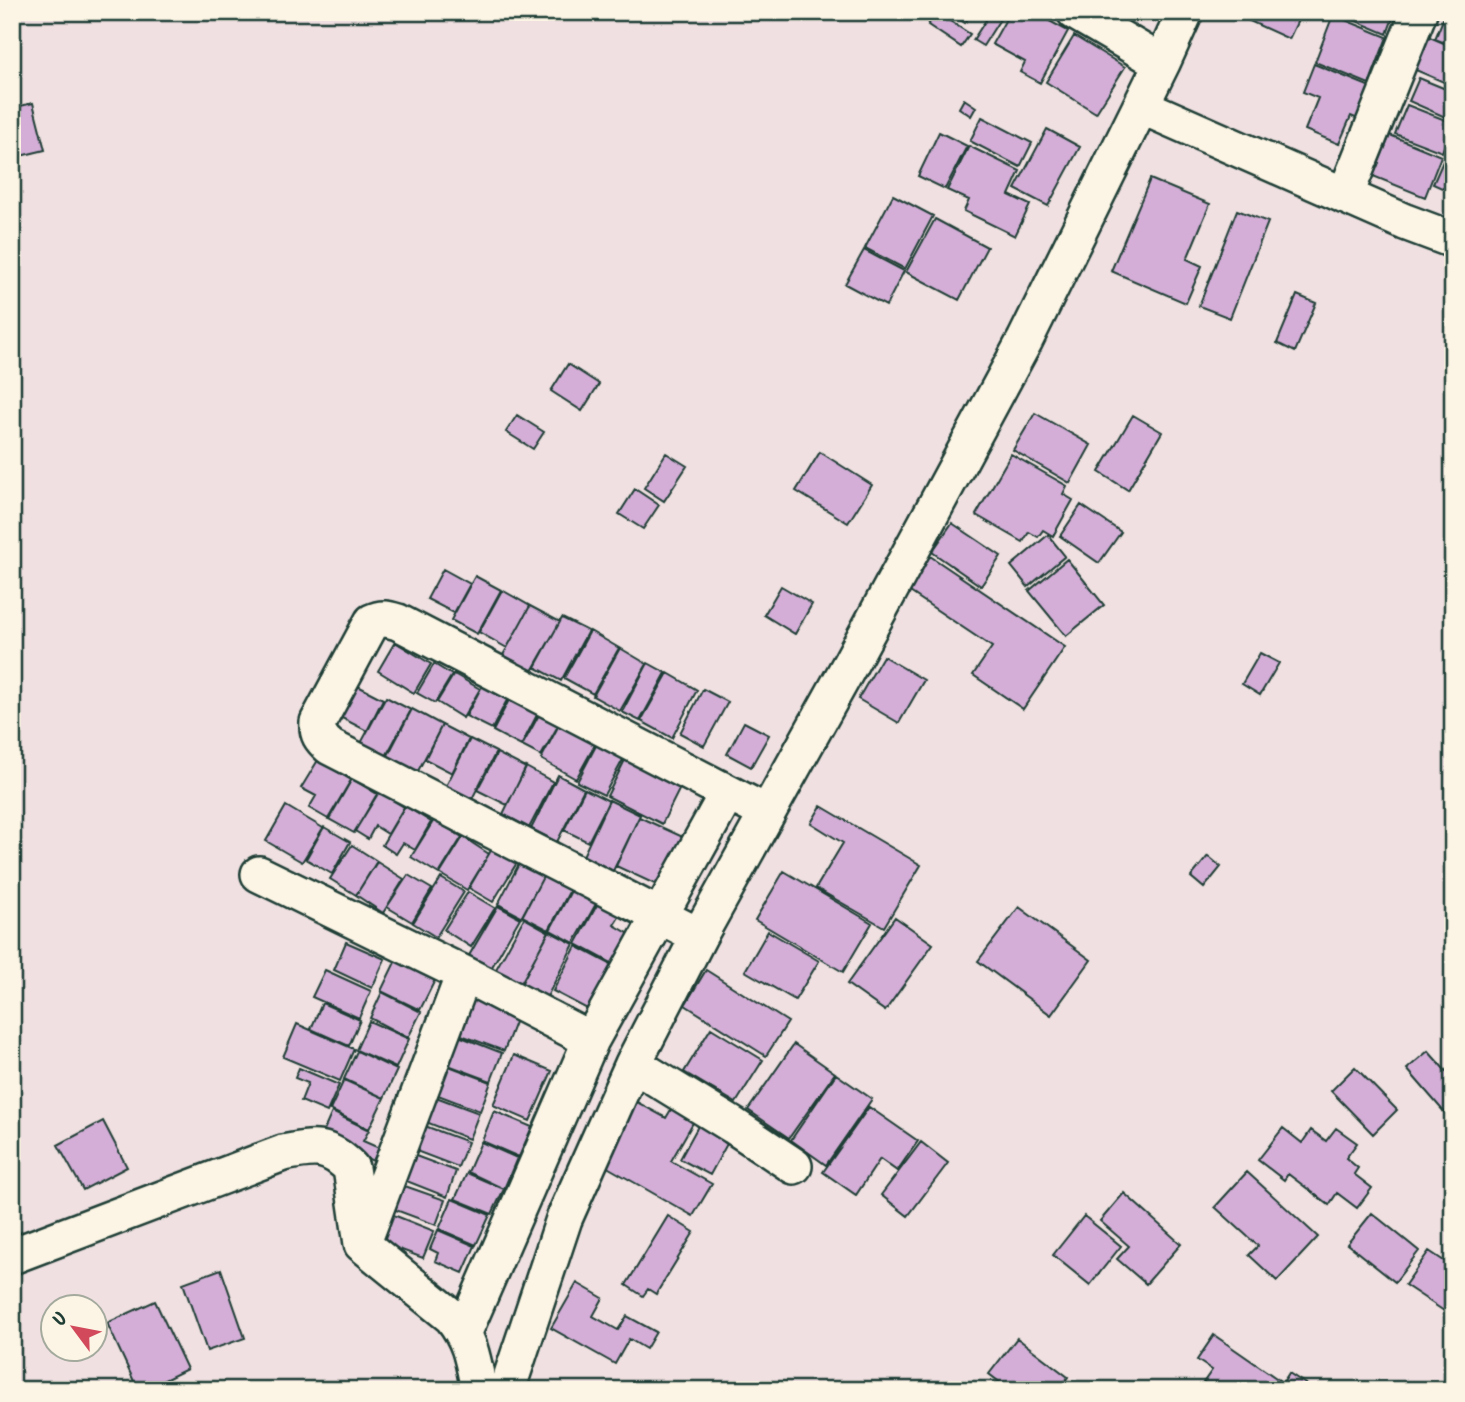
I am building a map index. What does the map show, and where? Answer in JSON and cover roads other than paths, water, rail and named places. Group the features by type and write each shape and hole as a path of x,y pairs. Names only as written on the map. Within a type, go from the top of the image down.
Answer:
{"street":[{"path":"1074,12 1162,63"},
{"path":"507,1390 564,1219 633,1064 699,936 1025,340 1185,12"},
{"path":"1345,196 1419,12"},
{"path":"1141,106 1405,222 1453,240"},
{"path":"699,936 330,747 317,731 318,722 372,622 387,618 398,622 767,813"},
{"path":"464,1332 591,1040 727,794"},
{"path":"259,874 464,974 591,1040"},
{"path":"362,1244 464,974"},
{"path":"633,1064 794,1166"},
{"path":"12,1256 283,1153 309,1148 331,1151 351,1168 362,1244 452,1317 464,1332 479,1390"}]}
